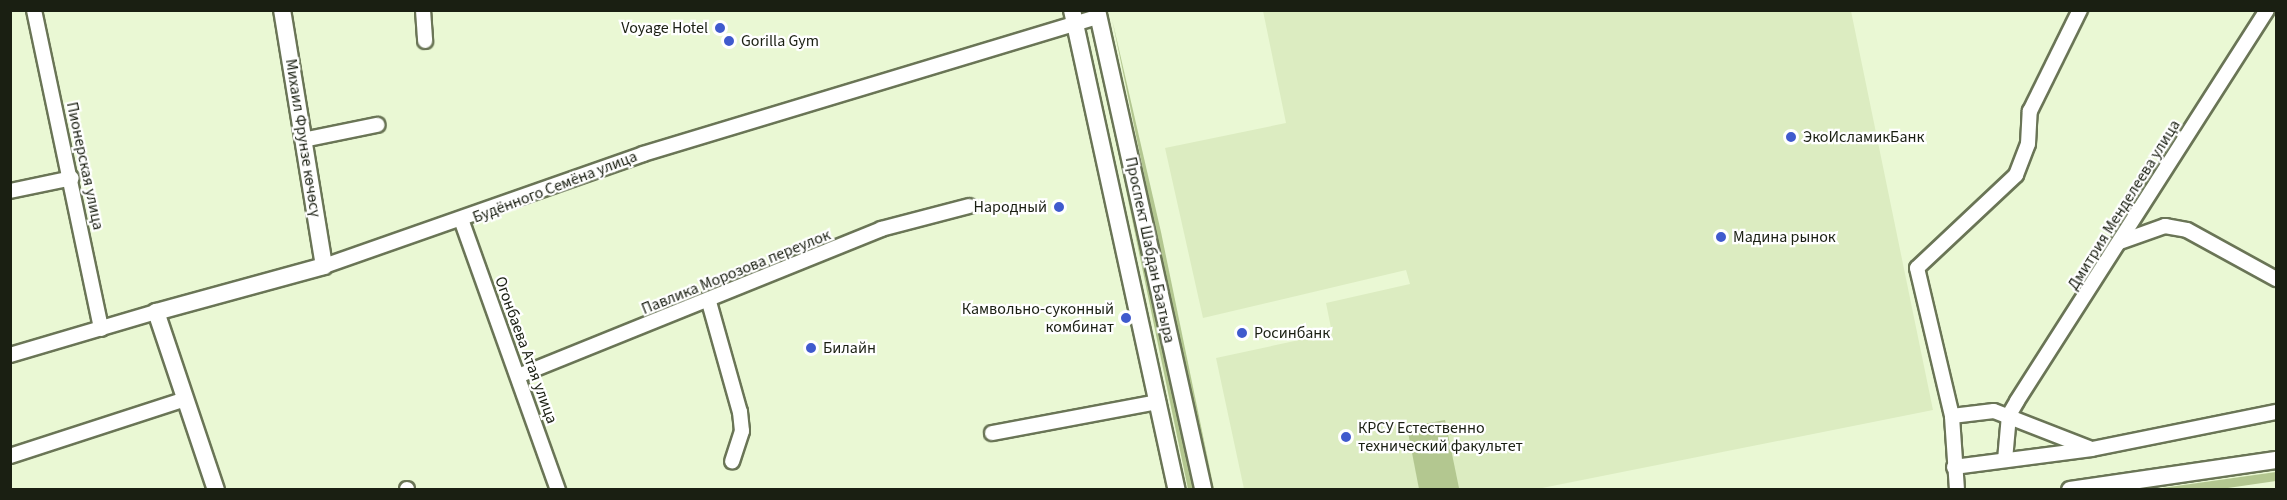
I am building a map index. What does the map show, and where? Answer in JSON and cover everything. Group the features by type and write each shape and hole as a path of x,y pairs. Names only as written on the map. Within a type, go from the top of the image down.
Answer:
{"main road":[{"name":"Михаил Фрунзе көчөсү","path":"282,10 324,266"},
{"name":"Проспект Шабдан Баатыра","path":"1098,14 1203,489"},
{"name":"Проспект Шабдан Баатыра","path":"1074,16 1177,489"},
{"name":"Будённого Семёна улица","path":"156,312 324,266"},
{"path":"156,312 182,400 216,489"},
{"path":"2070,489 2277,460"}],"street":[{"name":"Пионерская улица","path":"34,10 72,178 100,329"},
{"path":"423,10 425,41"},
{"path":"1957,489 1952,416 1917,268 2016,175 2028,144 2030,111 2080,10"},
{"name":"Дмитрия Менделеева улица","path":"2009,415 2267,10"},
{"name":"Будённого Семёна улица","path":"324,266 462,222 643,154 1074,16 1098,14"},
{"path":"303,140 376,124"},
{"path":"10,191 72,178"},
{"name":"Павлика Морозова переулок","path":"518,376 709,302 881,229 969,206"},
{"name":"Огонбаева Атая улица","path":"462,222 558,489"},
{"path":"2120,243 2165,226 2187,230 2277,279"},
{"path":"709,302 741,412 742,431 732,461"},
{"name":"Будённого Семёна улица","path":"10,355 156,312"},
{"path":"10,456 182,400"},
{"path":"992,433 1158,402"},
{"path":"1954,467 2092,449 2277,412"},
{"path":"1952,416 2009,415 2092,449"},
{"path":"2005,460 2009,415"}],"shaded area":[{"path":"1263,11 1851,11 1933,410 1537,489 1244,489 1216,358 1332,333 1326,303 1410,284 1406,270 1203,318 1165,148 1286,123"},
{"path":"1112,19 1161,232 1214,489 1209,489"},
{"path":"1092,26 1141,238 1193,489 1188,489"},
{"path":"1445,420 1459,488 1419,489 1407,427"},
{"path":"2276,472 2276,481 2221,489 2155,489"}],"place":[{"name":"Voyage Hotel","path":"720,28"},
{"name":"Gorilla Gym","path":"729,41"},
{"name":"ЭкоИсламикБанк","path":"1791,137"},
{"name":"Народный","path":"1059,207"},
{"name":"Мадина рынок","path":"1721,237"},
{"name":"Камвольно-суконный комбинат","path":"1126,318"},
{"name":"Росинбанк","path":"1242,333"},
{"name":"Билайн","path":"811,348"},
{"name":"КРСУ Естественно технический факультет","path":"1346,437"}]}
